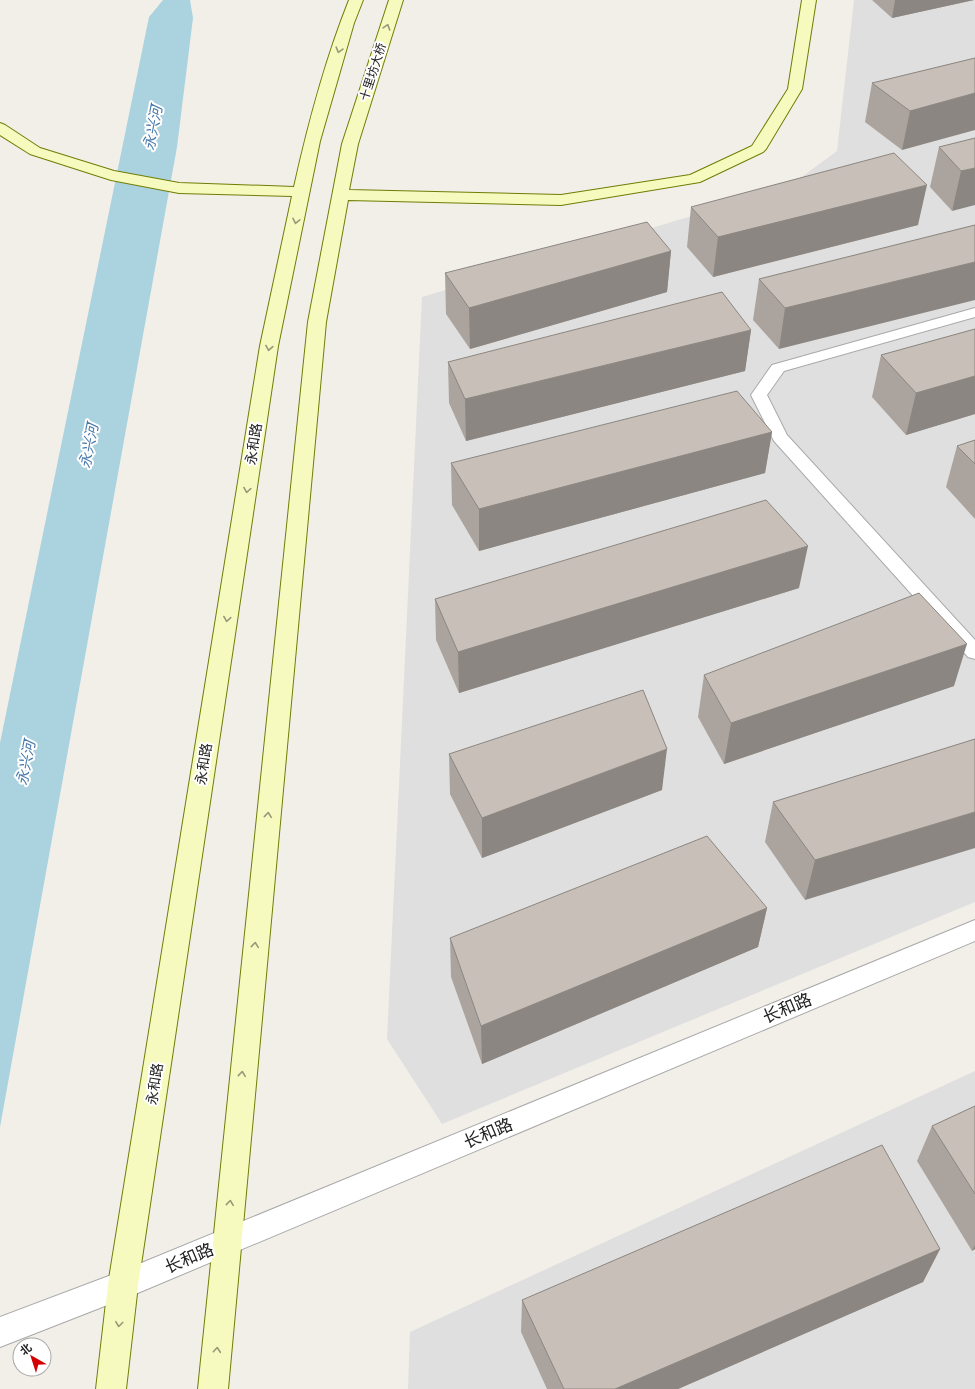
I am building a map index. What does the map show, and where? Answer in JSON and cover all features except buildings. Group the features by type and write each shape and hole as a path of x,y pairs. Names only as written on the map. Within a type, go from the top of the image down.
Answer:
{"main road":[{"name":"永和路","path":"111,1389 123,1285 268,354 312,142 347,23 356,0"},
{"name":"十里坊大桥","path":"341,195 350,144 396,0"},
{"path":"213,1389 226,1242 317,322 341,195 561,200 694,179 758,149 795,89 809,0"},
{"path":"0,128 35,151 112,175 179,188 302,192"}],"street":[{"name":"长和路","path":"0,1332 123,1285 975,930"}],"lane":[{"path":"975,312 778,368 759,395 780,437 975,652"}],"shaded area":[{"path":"854,0 975,0 975,902 442,1124 387,1039 422,297 788,187 837,151"},
{"path":"975,1071 975,1389 408,1389 410,1332"}],"water":[{"name":"永兴河","path":"163,0 190,0 193,18 177,147 0,1127 0,743 149,17"}]}
